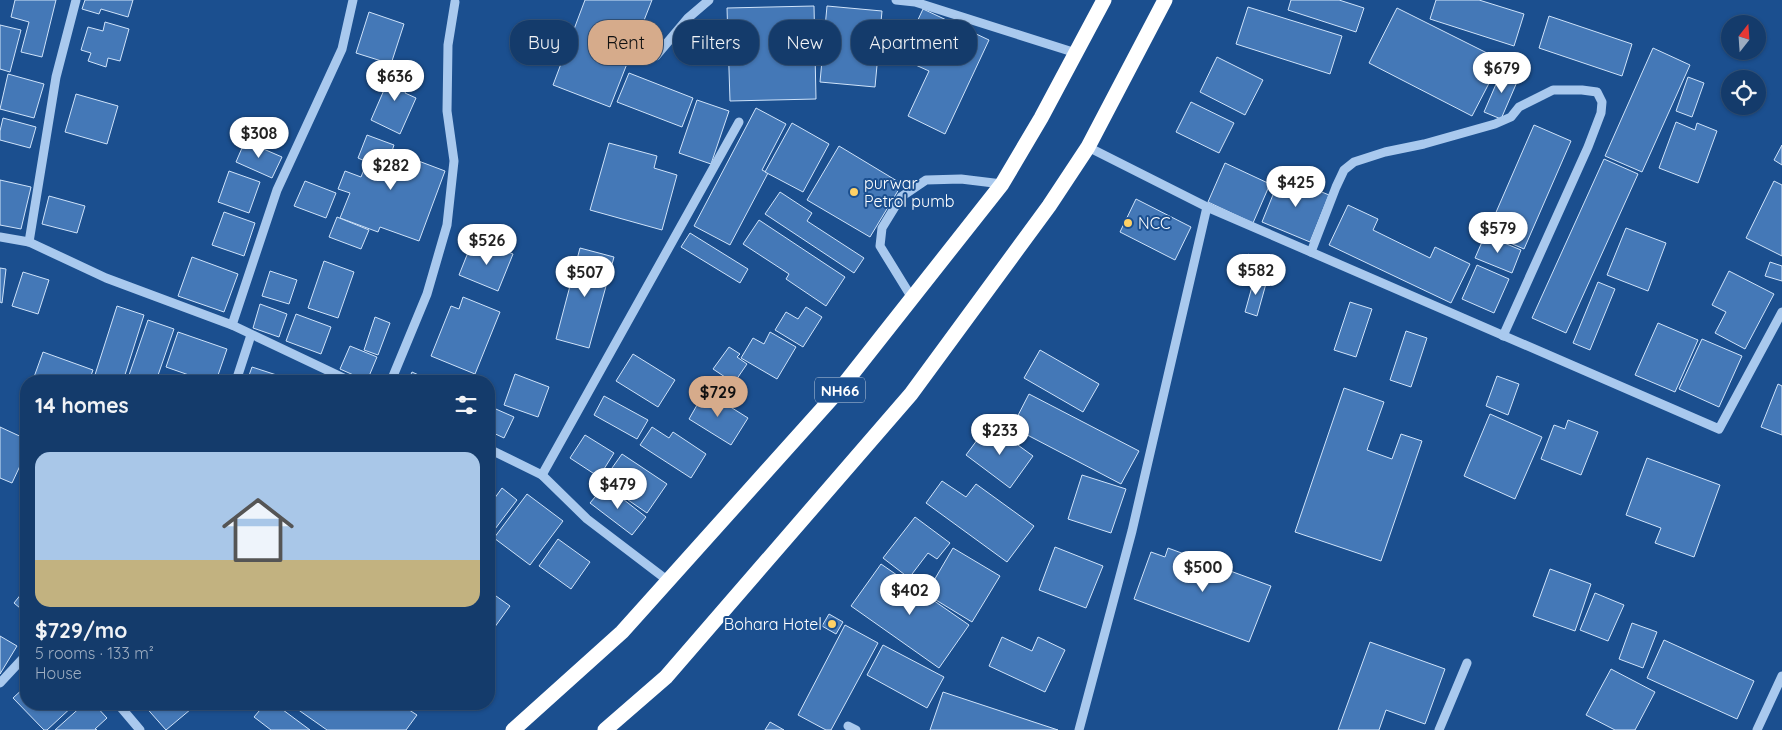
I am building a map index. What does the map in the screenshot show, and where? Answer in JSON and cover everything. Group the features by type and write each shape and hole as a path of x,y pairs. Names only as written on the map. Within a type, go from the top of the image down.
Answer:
{"highway":[{"name":"NH66","path":"513,730 622,632 841,388 1002,184 1041,118 1104,0"},
{"path":"605,730 666,677 911,394 1049,206 1088,147 1164,0"}],"street":[{"path":"29,242 56,77 76,0"},
{"path":"232,325 278,190 342,49 353,0"},
{"path":"663,48 688,18 709,0"},
{"path":"896,0 915,2 1076,53"},
{"path":"393,375 427,294 447,225 454,161 447,111 448,45 455,2"},
{"path":"1311,252 1336,186 1344,170 1354,162 1385,152 1424,144 1495,124 1511,117 1519,107 1553,90 1597,92 1602,102 1601,114 1504,336"},
{"path":"542,475 739,122"},
{"path":"1088,147 1207,207 1719,429 1782,312"},
{"path":"912,298 880,246 882,228 901,196 926,180 961,179 1002,184"},
{"path":"1080,730 1132,531 1207,207"},
{"path":"0,237 29,242 106,278 232,325 337,375"},
{"path":"238,375 251,335"},
{"path":"495,452 542,475 587,519 668,580"},
{"path":"0,683 20,661"},
{"path":"1439,730 1467,663"},
{"path":"1757,730 1782,676"},
{"path":"123,710 140,730"}],"building":[{"path":"15,0 56,0 42,57 21,52 29,22 11,17"},
{"path":"85,0 133,0 128,17 101,9 99,14 82,9"},
{"path":"585,0 652,0 644,20 588,20 588,65 626,65 610,107 553,85 561,65 578,65 577,20"},
{"path":"1291,0 1339,0 1364,8 1356,32 1288,10"},
{"path":"1436,0 1479,0 1524,14 1514,46 1430,19"},
{"path":"814,6 814,20 769,20 769,65 815,65 816,99 730,101 729,65 759,65 759,20 727,20 727,8"},
{"path":"827,6 882,11 881,20 851,20 851,65 877,65 875,87 820,82 822,65 841,65 841,20 826,20"},
{"path":"1248,7 1342,36 1330,74 1236,44"},
{"path":"1397,8 1501,60 1472,116 1369,63"},
{"path":"923,9 946,20 918,20"},
{"path":"369,12 404,24 391,64 356,53"},
{"path":"1549,16 1632,44 1622,76 1539,48"},
{"path":"105,22 129,29 120,61 108,58 106,67 88,61 91,53 81,50 88,27 103,31"},
{"path":"0,25 21,30 10,72 0,69"},
{"path":"977,34 989,40 945,134 908,116 929,71 916,65 977,65"},
{"path":"1653,48 1690,65 1642,172 1605,156"},
{"path":"1217,57 1263,80 1245,115 1200,92"},
{"path":"394,67 413,75 405,93 416,98 400,134 371,120"},
{"path":"1503,68 1520,75 1501,119 1484,112"},
{"path":"629,73 693,98 682,127 617,102"},
{"path":"8,74 44,84 34,118 0,109"},
{"path":"1688,77 1704,83 1692,117 1676,111"},
{"path":"76,94 118,106 107,144 65,132"},
{"path":"697,100 729,111 711,164 679,153"},
{"path":"1191,102 1234,123 1219,153 1176,132"},
{"path":"756,108 786,124 762,170 768,173 730,245 694,226"},
{"path":"3,118 36,127 30,148 0,140"},
{"path":"1676,122 1695,130 1697,123 1717,131 1698,183 1659,168"},
{"name":"purwar Petrol pumb","path":"792,123 829,144 803,192 765,172"},
{"path":"1534,125 1571,141 1524,249 1487,233"},
{"path":"367,135 394,145 392,151 445,171 419,241 380,227 378,232 340,218 350,193 338,189 345,171 361,177 367,162 358,158"},
{"path":"245,141 282,157 272,178 236,162"},
{"path":"609,143 657,156 654,168 677,175 662,230 590,210"},
{"path":"1782,145 1782,165 1774,160"},
{"name":"purwar Petrol pumb","path":"839,146 902,184 870,237 807,200"},
{"path":"1604,159 1638,174 1566,333 1532,318"},
{"path":"1225,163 1270,184 1253,223 1208,202"},
{"path":"229,171 260,182 249,213 218,202"},
{"path":"1281,175 1329,195 1310,242 1262,222"},
{"path":"0,180 31,187 21,229 0,225"},
{"path":"305,181 336,193 326,218 294,206"},
{"path":"1774,181 1782,185 1782,256 1746,238"},
{"path":"780,192 812,213 807,221 864,258 854,273 765,214"},
{"path":"49,196 85,206 77,233 42,224"},
{"path":"1136,199 1191,227 1175,260 1120,232"},
{"path":"1348,205 1378,219 1373,230 1430,258 1435,247 1470,264 1451,303 1329,245"},
{"path":"224,212 255,223 244,256 212,245"},
{"path":"337,217 369,230 361,249 329,237"},
{"path":"759,220 845,277 826,306 786,279 789,274 743,244"},
{"path":"1626,228 1666,243 1648,291 1607,275"},
{"path":"690,233 748,269 740,283 681,247"},
{"path":"1485,235 1521,250 1512,273 1475,258"},
{"path":"482,241 513,254 498,291 459,275 469,250 477,253"},
{"path":"580,248 614,257 589,348 556,339"},
{"path":"1248,254 1261,263 1247,282 1235,273"},
{"path":"192,257 238,274 224,312 178,296"},
{"path":"324,261 354,272 338,318 308,308"},
{"path":"1770,262 1782,266 1782,281 1765,276"},
{"path":"1477,265 1509,279 1494,313 1462,299"},
{"path":"0,268 6,269 2,303 0,302"},
{"path":"270,271 297,280 289,304 262,296"},
{"path":"1729,271 1774,294 1745,349 1715,333 1726,312 1712,305"},
{"path":"23,272 49,280 38,314 12,306"},
{"path":"1255,276 1267,280 1257,316 1245,312"},
{"path":"1598,282 1615,289 1590,350 1573,343"},
{"path":"463,297 500,312 475,374 431,356 451,306 459,309"},
{"path":"1350,302 1372,309 1356,357 1334,350"},
{"path":"260,304 287,314 279,337 253,328"},
{"path":"117,306 144,315 125,375 95,375"},
{"path":"806,307 822,317 803,347 775,330 786,312 798,319"},
{"path":"296,314 331,327 321,354 286,341"},
{"path":"375,317 390,323 378,355 364,350"},
{"path":"148,320 174,329 158,375 129,375"},
{"path":"1658,323 1698,340 1675,392 1635,375"},
{"path":"1406,331 1427,338 1411,387 1390,380"},
{"path":"178,332 227,349 218,375 189,375 166,367"},
{"path":"770,332 796,347 777,379 741,358 753,338 764,344"},
{"path":"1702,339 1742,356 1719,407 1679,389"},
{"path":"350,346 377,357 370,375 354,375 340,369"},
{"path":"729,347 740,354 737,357 747,364 734,383 713,369"},
{"path":"1040,350 1099,384 1083,412 1024,378"},
{"path":"43,352 93,370 91,375 35,375"},
{"path":"633,354 675,380 658,407 616,381"},
{"path":"252,367 277,375 249,375"},
{"path":"515,374 549,387 538,417 504,405"},
{"path":"1497,376 1519,384 1508,415 1486,406"},
{"path":"1778,384 1782,386 1782,435 1761,427"},
{"path":"1344,388 1384,402 1367,450 1392,459 1401,434 1422,441 1381,561 1295,532"},
{"path":"705,391 748,418 731,445 689,419"},
{"path":"1029,394 1139,451 1121,484 1012,427"},
{"path":"604,396 648,420 637,439 594,415"},
{"path":"495,409 514,417 504,438 495,434"},
{"path":"1490,414 1542,437 1515,499 1464,476"},
{"path":"1568,420 1598,432 1581,475 1541,459 1554,425 1565,429"},
{"path":"989,424 1033,456 1010,488 966,455"},
{"path":"0,427 20,436 20,466 12,483 0,478"},
{"path":"652,427 669,438 673,432 706,454 691,478 640,445"},
{"path":"585,435 614,453 599,477 570,458"},
{"path":"622,454 667,484 647,513 602,482"},
{"path":"1647,458 1720,485 1694,557 1655,543 1661,528 1626,515"},
{"path":"1082,475 1126,489 1111,533 1068,519"},
{"path":"942,481 966,497 976,484 1034,526 1007,562 926,503"},
{"path":"605,485 646,517 632,535 590,503"},
{"path":"502,488 517,500 495,529 495,498"},
{"path":"527,494 563,521 530,565 495,539"},
{"path":"915,517 950,543 937,559 928,553 909,578 883,558"},
{"path":"558,539 590,562 571,589 539,566"},
{"path":"1055,547 1103,566 1086,608 1039,590"},
{"path":"953,548 1000,576 972,622 926,594"},
{"path":"1168,548 1271,586 1249,642 1134,599 1151,552 1165,557"},
{"path":"881,564 969,625 939,668 851,606"},
{"path":"1550,569 1591,584 1575,631 1533,616"},
{"path":"1595,593 1624,605 1608,641 1580,630"},
{"path":"495,595 510,606 495,627"},
{"path":"20,596 20,608 14,603"},
{"name":"Bohara Hotel","path":"829,614 843,622 836,634 822,626"},
{"path":"1632,623 1657,632 1643,668 1619,659"},
{"path":"845,625 878,643 831,730 826,730 798,715"},
{"path":"0,636 17,646 0,674"},
{"path":"1002,637 1032,651 1038,637 1065,650 1045,692 989,666"},
{"path":"1664,640 1754,681 1737,719 1647,678"},
{"path":"1370,642 1445,669 1425,724 1386,710 1379,730 1338,730"},
{"path":"883,645 944,677 927,708 867,675"},
{"path":"1611,669 1655,692 1635,730 1615,730 1586,715"},
{"path":"20,692 20,705 13,698"},
{"path":"943,692 1058,730 930,730"},
{"path":"25,710 69,710 47,730 44,730"},
{"path":"77,710 100,710 107,718 95,729 97,730 55,730"},
{"path":"148,710 190,710 166,730"},
{"path":"260,710 283,710 310,730 271,730 254,717"},
{"path":"299,710 409,710 417,715 406,730 327,730"},
{"path":"770,722 784,730 765,730"}],"place":[{"name":"purwar Petrol pumb","path":"854,192"},
{"name":"NCC","path":"1128,223"},
{"name":"Bohara Hotel","path":"832,624"}]}
